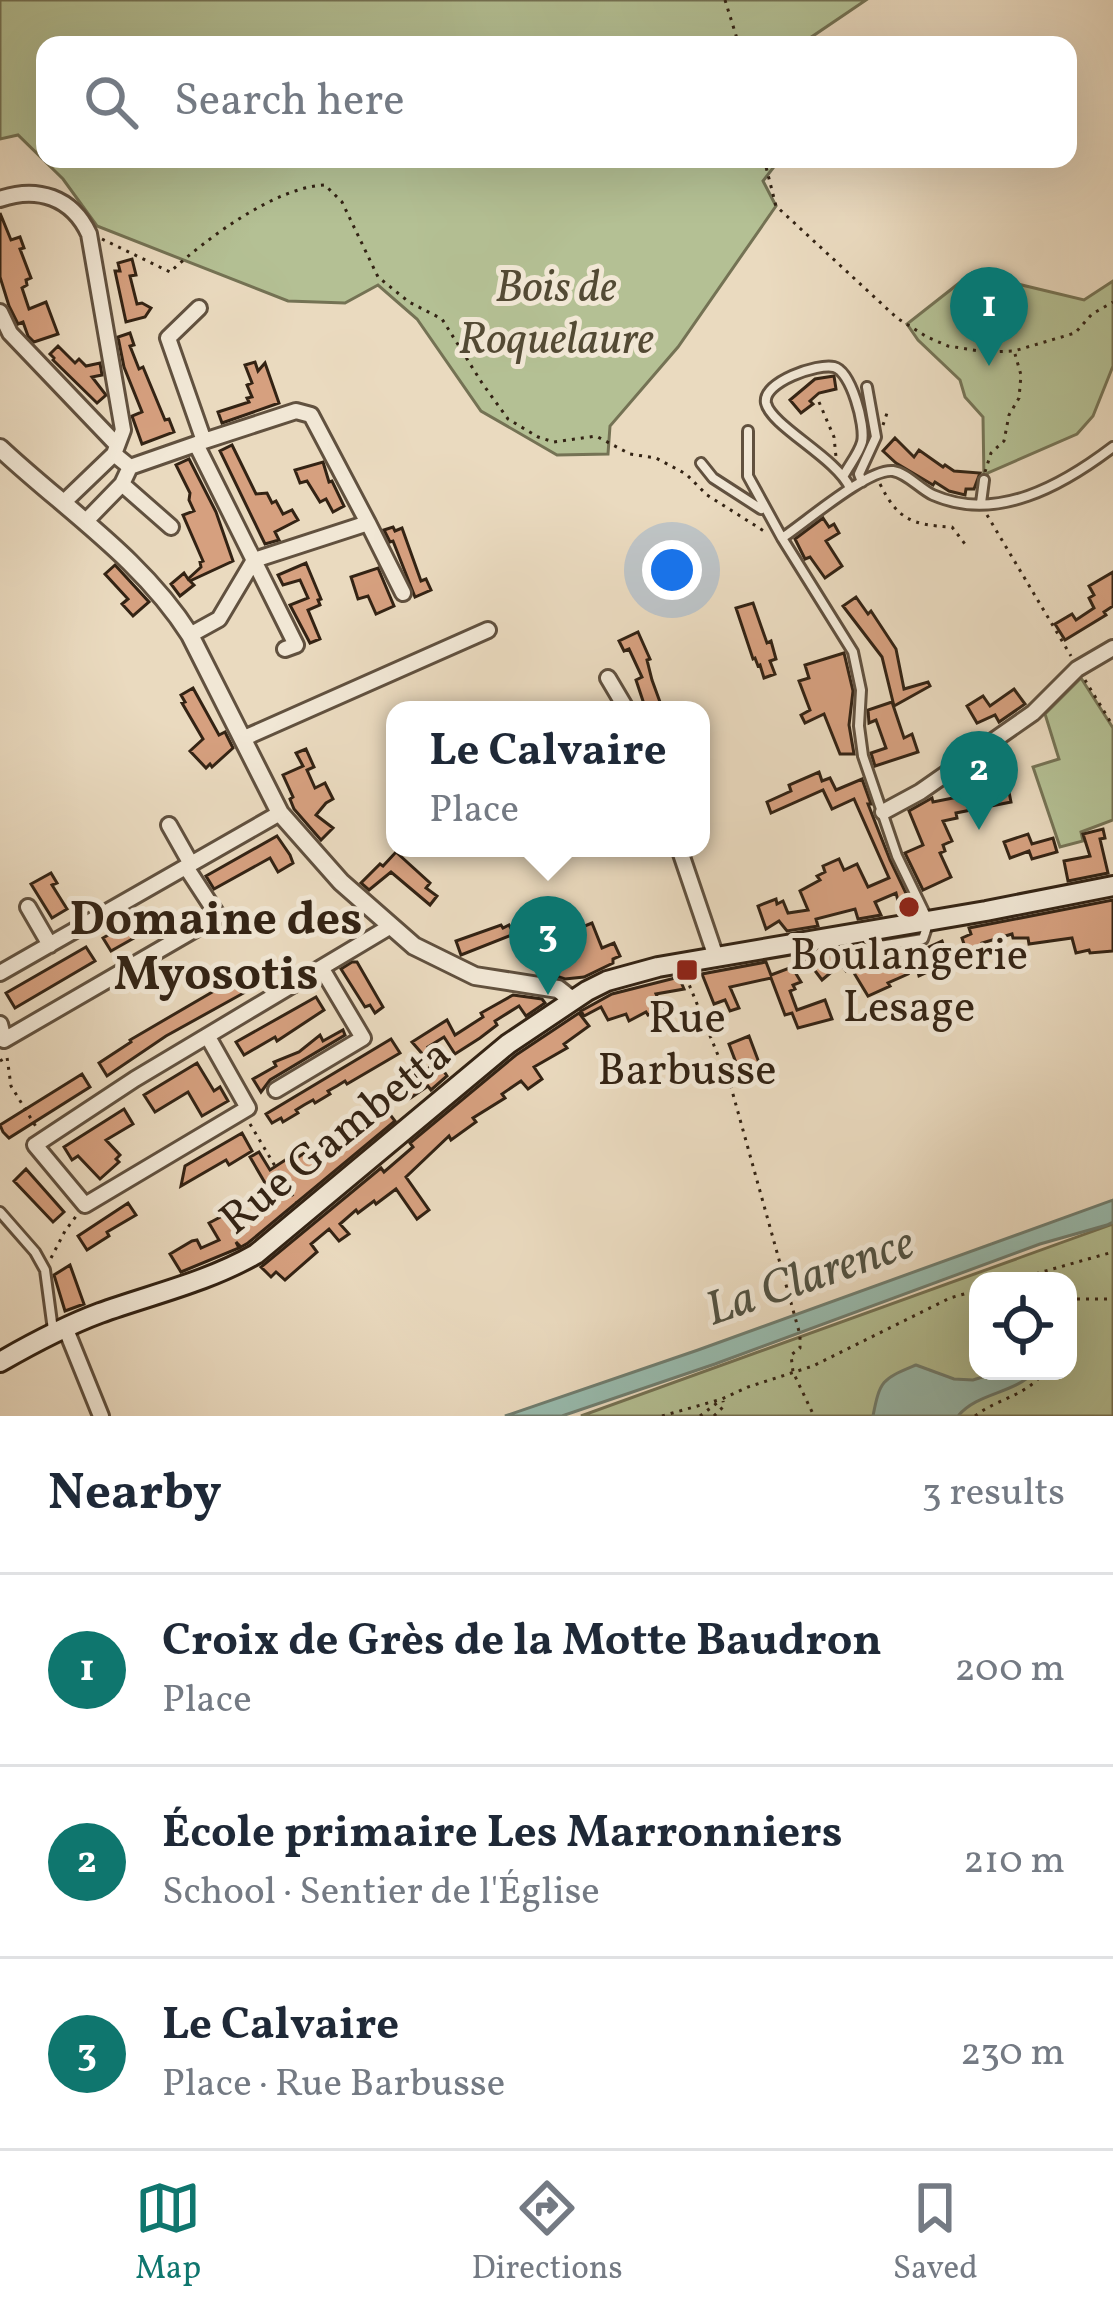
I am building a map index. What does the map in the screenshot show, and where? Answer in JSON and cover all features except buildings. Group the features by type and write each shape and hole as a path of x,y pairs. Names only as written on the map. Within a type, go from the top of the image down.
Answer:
{"main road":[{"name":"Rue Gambetta","path":"0,1362 59,1329 229,1270 256,1254 473,1072 572,1000 607,981 680,963 1113,886"}],"street":[{"path":"0,199 26,192 57,199 78,216 89,234 123,430 115,450 64,502"},
{"path":"199,308 168,338 200,443 296,644 286,649"},
{"path":"0,312 10,333 130,467"},
{"path":"86,521 122,484 130,467 296,411 310,416 403,593"},
{"path":"0,448 158,591 190,635 280,813 341,882 414,946 476,976 558,989 572,1000"},
{"path":"122,484 171,527"},
{"path":"190,635 219,619 254,560 368,523"},
{"path":"242,739 488,630"},
{"path":"883,812 920,792 1033,713 1077,669 1113,647"},
{"path":"608,679 621,701"},
{"path":"0,974 280,813"},
{"path":"4,1040 218,916 169,825"},
{"path":"682,857 716,957"},
{"path":"28,907 50,945"},
{"path":"208,1037 248,1108 85,1205 35,1145 135,1079 392,926"},
{"path":"276,1090 363,1038 322,969"},
{"path":"0,1024 3,1059"},
{"path":"59,1329 101,1416"}],"lane":[{"path":"841,472 862,442 863,432 850,380 835,367 773,385 766,403 771,411 841,472 850,488"},
{"path":"862,482 860,474 876,437 867,387"},
{"path":"748,431 748,476 853,652 861,690 863,756 897,856 926,921"},
{"path":"782,538 850,488 876,475 896,471 932,494 962,504 1002,503 1051,487 1113,447"},
{"path":"735,460 747,468"},
{"path":"701,463 726,488 766,512"},
{"path":"976,503 984,480"},
{"path":"0,1212 45,1270 59,1329"}],"path":[{"path":"725,0 736,36"},
{"path":"766,168 776,206 897,318 948,346 1014,351 1075,333 1092,314 1113,302"},
{"path":"89,234 170,272 226,226 311,185 325,185 342,202 378,277 409,302 442,319 508,419 554,442 596,436 630,454 656,458 686,474 707,495 772,537 782,538"},
{"path":"984,480 991,452 1004,441 1018,398 1021,375 1014,351"},
{"path":"819,402 834,437 841,472"},
{"path":"876,475 900,514 913,523 952,527 968,548"},
{"path":"976,503 988,515 1113,725"},
{"path":"680,963 727,1076 800,1335 800,1348 791,1355 793,1372 814,1416"},
{"path":"3,1059 11,1085 43,1140"},
{"path":"243,1111 304,1215"},
{"path":"45,1270 85,1205"},
{"path":"1040,1272 1113,1252"},
{"path":"662,1416 813,1366 969,1293"},
{"path":"1077,1299 1113,1299"},
{"path":"976,1416 1038,1380"},
{"path":"700,1416 722,1399"},
{"path":"714,1416 724,1406 722,1399"}],"green space":[{"name":"Bois de Roquelaure","path":"0,0 866,0 813,36 36,36 36,153 18,135 0,139"},
{"name":"Bois de Roquelaure","path":"52,168 773,168 763,181 776,206 678,347 610,426 608,454 557,455 481,411 417,319 378,285 345,303 288,301 97,226"},
{"path":"972,273 1084,300 1113,281 1113,366 1093,416 1077,434 988,473 984,480 983,417 965,397 960,380 907,324"},
{"path":"1081,678 1113,728 1113,820 1081,832 1083,841 1060,847 1033,767 1059,759 1045,714"},
{"path":"1113,1224 1113,1416 581,1416 969,1276 969,1380 1077,1380 1077,1272 980,1272"}],"shaded area":[{"path":"1113,1200 1113,1222 1107,1225 1040,1244 562,1416 505,1416 698,1350"},
{"path":"916,1365 954,1379 1025,1380 976,1402 958,1416 873,1416 878,1394 896,1374"}],"place":[{"name":"Croix de Grès de la Motte Baudron","path":"989,366"},
{"name":"École primaire Les Marronniers","path":"979,830"},
{"name":"Boulangerie Lesage","path":"909,907"},
{"name":"Rue Barbusse","path":"687,970"},
{"name":"Le Calvaire","path":"548,995"}],"district":[{"name":"Domaine des Myosotis","path":"216,944"}],"water label":[{"name":"La Clarence","path":"809,1274"}]}
